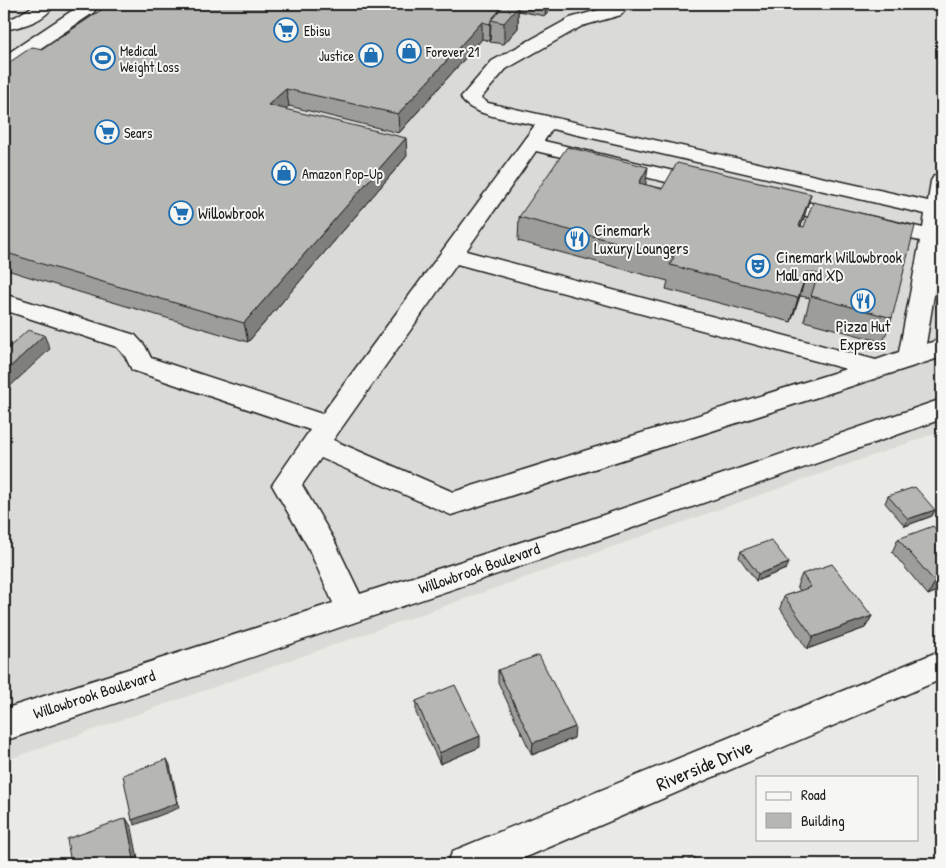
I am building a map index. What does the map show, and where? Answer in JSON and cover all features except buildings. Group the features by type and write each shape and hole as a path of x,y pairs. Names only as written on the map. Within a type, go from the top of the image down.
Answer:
{"street":[{"path":"4,25 21,21 44,7 45,4"},
{"path":"4,64 87,9 91,4"},
{"path":"621,4 615,11 576,22 499,65 471,97 475,104 547,122 939,210"},
{"path":"352,611 328,555 306,515 286,486 547,122"},
{"path":"532,144 723,190"},
{"path":"773,173 756,198 937,238"},
{"path":"911,359 937,238 942,181"},
{"path":"452,255 878,369"},
{"path":"4,302 126,340 136,352 141,364 322,435 451,504 942,348"},
{"name":"Willowbrook Boulevard","path":"7,722 352,611 942,409"},
{"name":"Riverside Drive","path":"466,864 942,664"}],"shaded area":[{"path":"4,4 942,4 942,431 4,761"}],"place":[{"name":"Ebisu","path":"286,30"},
{"name":"Forever 21","path":"409,51"},
{"name":"Justice","path":"371,55"},
{"name":"Medical Weight Loss","path":"103,58"},
{"name":"Sears","path":"107,132"},
{"name":"Amazon Pop-Up","path":"284,173"},
{"name":"Willowbrook","path":"181,213"},
{"name":"Cinemark Luxury Loungers","path":"577,239"},
{"name":"Cinemark Willowbrook Mall and XD","path":"758,266"},
{"name":"Pizza Hut Express","path":"863,301"}]}
